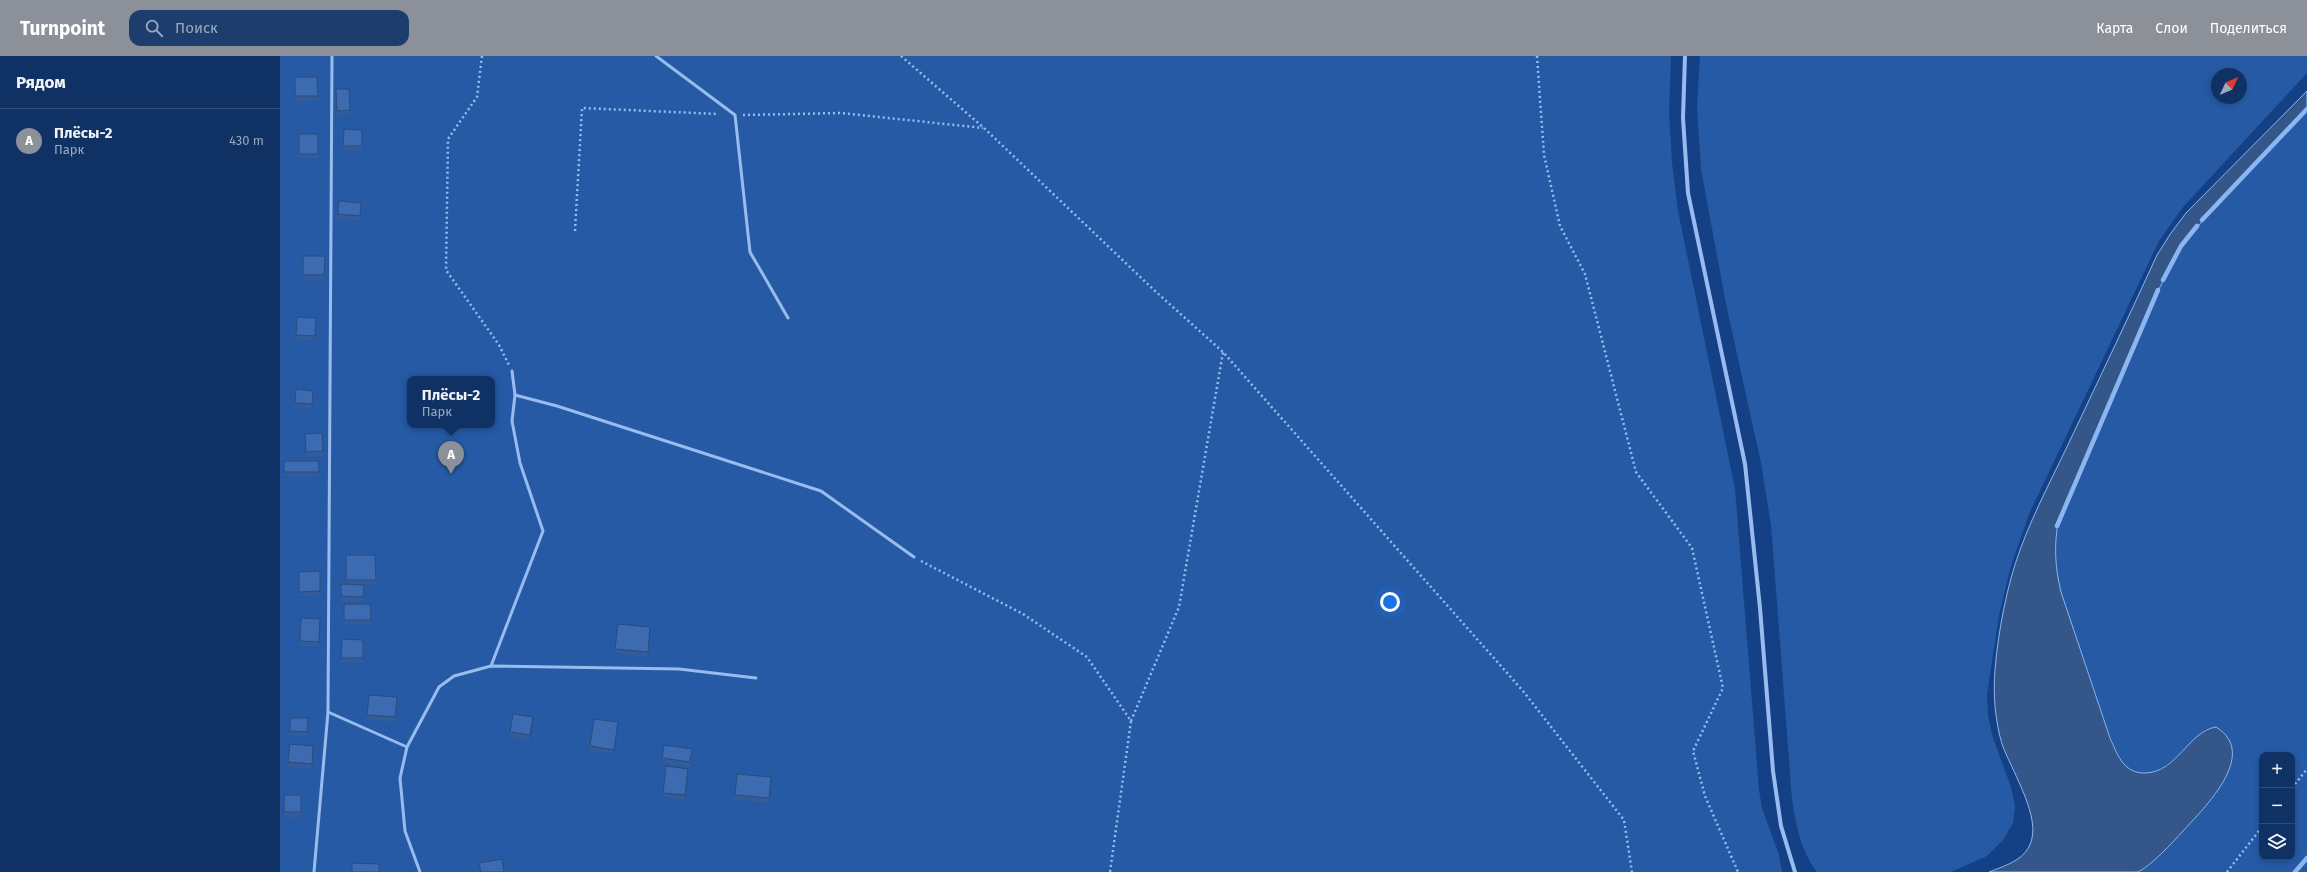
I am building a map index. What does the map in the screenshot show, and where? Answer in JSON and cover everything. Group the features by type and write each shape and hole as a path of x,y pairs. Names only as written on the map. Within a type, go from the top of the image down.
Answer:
{"street":[{"path":"1685,56 1683,118 1688,193 1745,464 1760,608 1773,771 1782,826 1795,872"}],"lane":[{"path":"314,872 328,712 332,56"},
{"path":"656,56 735,115 750,252 788,318"},
{"path":"491,666 543,531 520,463 512,422 515,395 512,371"},
{"path":"515,395 557,406 821,491 914,557"},
{"path":"420,872 405,831 400,778 407,747 439,687 454,676 491,666 679,669 756,678"},
{"path":"328,712 407,747"}],"path":[{"path":"482,56 477,97 448,139 446,270 499,344 512,371"},
{"path":"901,56 984,128 1149,286 1223,352 1523,691 1624,820 1632,872"},
{"path":"1537,56 1544,155 1560,226 1585,274 1636,472 1692,548 1723,688 1693,751 1705,796 1738,872"},
{"path":"575,231 582,108 735,115 841,113 984,128"},
{"path":"1110,872 1130,721 1179,607 1223,352"},
{"path":"914,557 1023,614 1087,657 1130,721"},
{"path":"2295,784 2307,769"},
{"path":"2227,872 2259,831"}],"shaded area":[{"path":"280,56 1671,56 1669,113 1672,163 1678,211 1735,489 1759,790 1762,808 1779,855 1782,872 280,872"},
{"path":"1700,56 2307,56 2307,73 2183,207 2159,241 2029,514 2011,566 1999,615 1987,694 1988,716 1993,738 2011,787 2015,806 2013,823 2003,840 1987,856 1951,872 1817,872 1811,864 1803,847 1795,818 1792,799 1771,525 1761,463 1726,304 1701,169 1697,107"},
{"path":"2307,91 2307,109 2223,196 2181,247 2150,306 2058,522 2056,557 2057,574 2061,592 2110,738 2123,763 2138,773 2157,771 2175,759 2198,736 2207,730 2216,727 2228,738 2232,751 2230,766 2224,780 2203,809 2162,853 2149,865 2138,872 1989,872 2016,860 2026,851 2032,838 2033,828 2028,803 2002,744 1996,717 1994,689 1996,655 2004,609 2015,564 2026,535 2157,255 2186,213"},
{"path":"2307,109 2307,872 2137,872 2161,854 2217,793 2207,728 2181,754 2159,770 2147,774 2137,774 2124,765 2110,738 2061,592 2057,574 2056,549 2058,522 2150,306 2181,246 2223,196"}],"building":[{"path":"295,77 317,77 318,96 295,96"},
{"path":"336,89 349,89 350,110 337,111"},
{"path":"344,129 362,130 362,146 343,146"},
{"path":"299,134 318,134 318,154 299,154"},
{"path":"339,201 361,203 360,216 338,214"},
{"path":"303,256 325,256 324,275 303,275"},
{"path":"297,317 316,318 315,336 296,335"},
{"path":"296,389 313,391 312,404 295,403"},
{"path":"322,433 323,451 306,452 305,434"},
{"path":"284,461 319,461 319,472 284,472"},
{"path":"346,555 375,555 376,580 346,580"},
{"path":"320,571 320,591 299,592 299,572"},
{"path":"341,584 364,585 363,597 341,596"},
{"path":"344,604 370,604 371,620 344,620"},
{"path":"301,618 320,619 319,642 300,641"},
{"path":"618,624 650,627 648,652 615,649"},
{"path":"342,639 363,640 363,658 341,658"},
{"path":"369,695 397,697 395,717 367,715"},
{"path":"513,714 533,717 530,735 510,732"},
{"path":"290,718 308,718 307,732 290,731"},
{"path":"594,719 618,722 614,750 590,746"},
{"path":"290,744 313,746 312,764 288,762"},
{"path":"664,745 692,749 690,762 662,758"},
{"path":"666,766 688,769 685,795 663,793"},
{"path":"737,774 771,777 769,798 735,795"},
{"path":"284,795 301,795 301,812 284,812"},
{"path":"502,859 504,872 481,872 479,863"},
{"path":"352,863 379,864 379,872 352,872"}],"waterway":[{"path":"2202,220 2307,109"},
{"path":"2163,280 2181,246 2197,226"},
{"path":"2057,526 2158,290"},
{"path":"2295,872 2307,858"}],"place":[{"name":"Плёсы-2","path":"451,474"}]}
